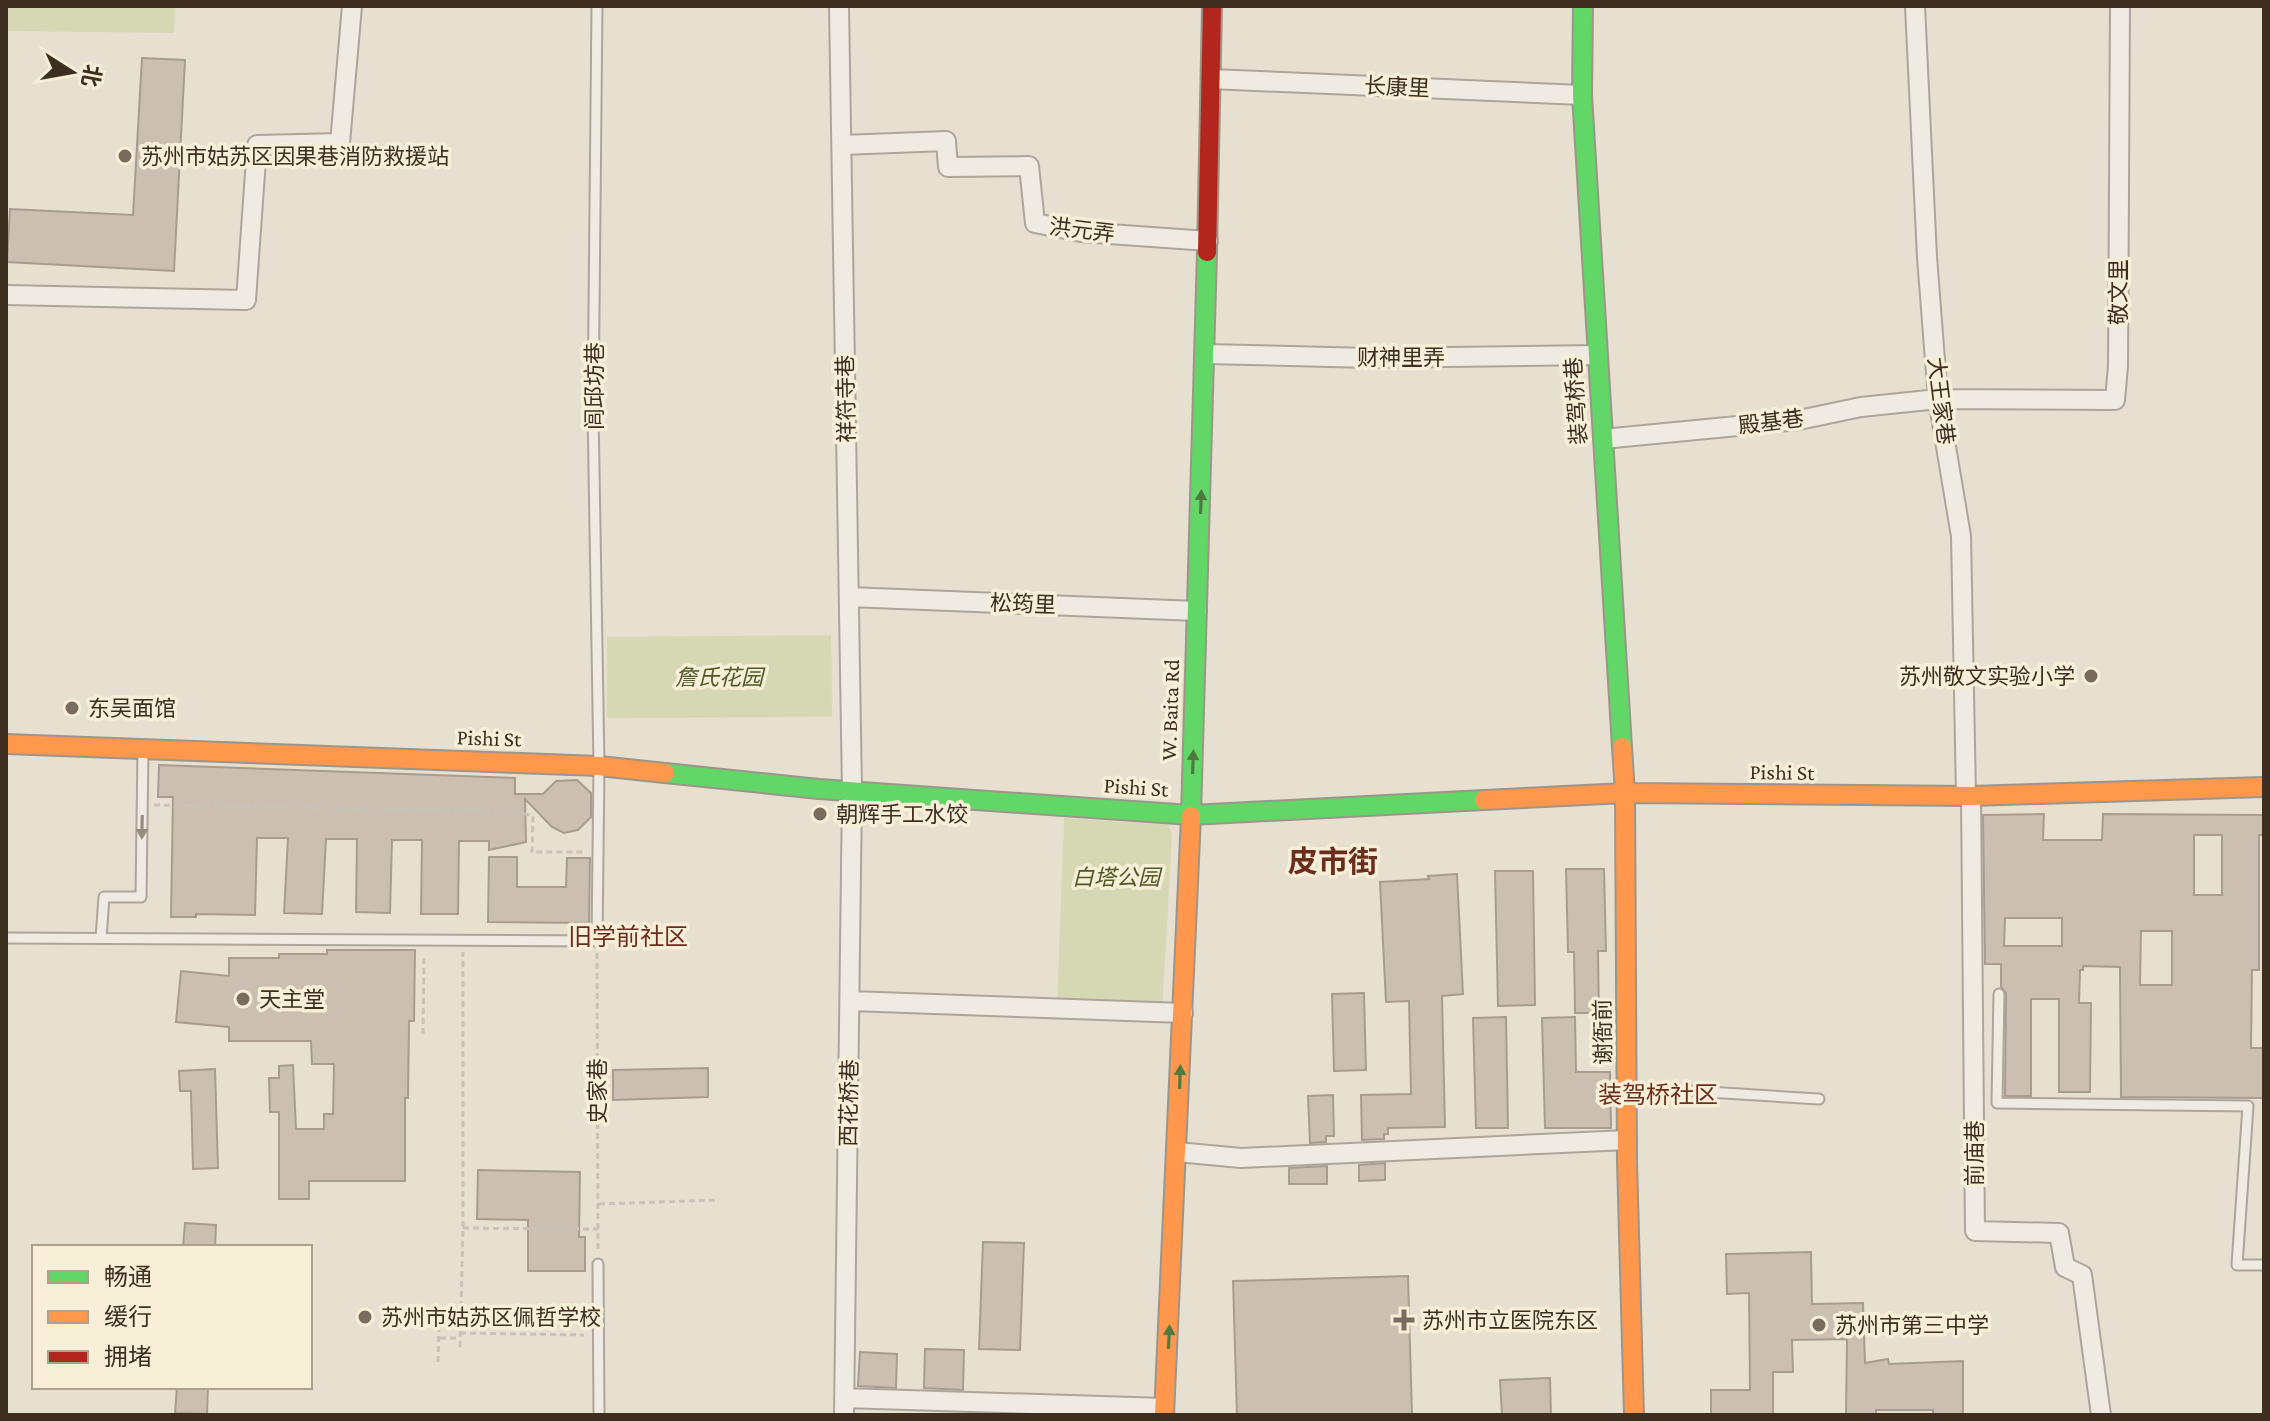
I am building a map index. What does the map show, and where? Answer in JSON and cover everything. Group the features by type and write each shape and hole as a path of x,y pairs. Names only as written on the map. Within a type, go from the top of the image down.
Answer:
{"street":[{"path":"6,295 246,300 257,145 340,143 352,6"},
{"name":"祥符寺巷","path":"839,6 852,792"},
{"name":"W. Baita Rd","path":"1164,1412 1191,815 1206,354 1212,6"},
{"name":"装驾桥巷","path":"1583,6 1582,95 1625,793"},
{"name":"大王家巷","path":"1915,6 1927,257 1938,399 1961,536 1969,796"},
{"name":"敬文里","path":"1938,399 2115,400 2118,353 2120,6"},
{"name":"长康里","path":"1211,79 1582,95"},
{"name":"洪元弄","path":"842,145 946,141 948,167 1029,166 1035,223 1081,232 1208,241"},
{"name":"财神里弄","path":"1206,354 1370,358 1597,355"},
{"name":"殿基巷","path":"1603,439 1799,420 1861,407 1938,399"},
{"name":"松筠里","path":"849,597 1197,611"},
{"name":"Pishi St","path":"6,744 599,766 852,792 1191,815 1625,793 1793,797 1969,796 2264,787"},
{"name":"西花桥巷","path":"844,1406 852,792"},
{"name":"谢衙前","path":"1625,793 1627,1140 1634,1415"},
{"name":"前庙巷","path":"1969,796 1975,1231 2059,1233 2065,1267 2082,1275 2101,1415"},
{"path":"851,1001 1183,1013"},
{"path":"1177,1152 1241,1158 1627,1140"},
{"path":"844,1406 1164,1412"}],"lane":[{"name":"闾邱坊巷","path":"597,6 593,410 599,766"},
{"path":"101,938 104,897 141,897 143,749"},
{"path":"6,938 597,941 599,766"},
{"path":"1999,994 1997,1103 2248,1106 2237,1265 2264,1265"},
{"path":"1628,1087 1819,1099"},
{"path":"598,1264 599,1415"}],"path":[{"path":"142,805 513,811 533,816 532,852 598,852"},
{"path":"423,1034 424,940"},
{"path":"460,1347 463,941"},
{"name":"史家巷","path":"597,941 598,1264"},
{"path":"598,1204 719,1200"},
{"path":"463,1228 598,1229"},
{"path":"438,1362 439,1320"},
{"path":"438,1338 599,1335"}],"green space":[{"path":"6,6 175,6 174,33 6,31"},
{"name":"詹氏花园","path":"831,635 832,717 607,718 607,637"},
{"name":"白塔公园","path":"1064,818 1168,825 1172,835 1162,1012 1057,1008"}],"building":[{"path":"142,58 185,60 174,271 7,262 10,209 133,215"},
{"path":"159,765 515,778 515,794 543,794 556,781 577,780 591,793 591,817 578,830 564,833 552,827 525,799 526,842 489,850 489,841 459,841 458,914 421,914 422,840 392,840 390,913 356,912 357,839 326,839 322,914 284,913 288,838 257,838 255,915 196,914 196,917 171,917 173,797 158,797"},
{"path":"2044,814 2043,840 2102,840 2103,814 2264,815 2264,835 2259,835 2259,970 2252,970 2251,1048 2264,1048 2264,1098 2121,1097 2120,967 2083,966 2080,970 2079,1003 2091,1003 2090,1092 2059,1092 2059,999 2031,999 2031,1096 2005,1096 2006,993 2001,987 2001,964 1985,964 1983,815","holes":["2194,835 2222,835 2222,895 2194,895","2005,918 2062,918 2062,946 2004,946","2141,931 2172,931 2172,985 2140,985"]},
{"path":"489,857 517,857 517,887 566,887 567,858 590,858 589,923 488,922"},
{"path":"1566,869 1604,869 1606,951 1598,951 1599,1013 1575,1013 1574,952 1568,952"},
{"path":"1495,871 1533,871 1535,1005 1498,1006"},
{"path":"1457,874 1463,994 1442,996 1445,1127 1388,1128 1384,1139 1362,1140 1361,1095 1411,1094 1409,1001 1386,1002 1380,882"},
{"path":"327,950 415,950 414,1021 409,1021 408,1098 405,1098 405,1181 309,1181 309,1199 279,1199 279,1112 270,1112 269,1078 279,1078 279,1066 293,1065 296,1129 324,1129 324,1114 333,1114 334,1064 312,1064 311,1041 229,1041 229,1027 176,1022 181,971 229,976 229,958 279,958 279,954 327,954"},
{"path":"1364,993 1366,1070 1334,1071 1332,994"},
{"path":"1506,1017 1508,1128 1476,1128 1473,1018"},
{"path":"1575,1017 1576,1072 1610,1072 1611,1128 1545,1128 1542,1018"},
{"path":"708,1068 708,1097 613,1100 613,1070"},
{"path":"215,1069 218,1168 193,1169 191,1091 180,1091 179,1071"},
{"path":"1333,1095 1334,1136 1326,1136 1326,1142 1310,1143 1308,1096"},
{"path":"1385,1163 1385,1180 1359,1181 1359,1165"},
{"path":"1327,1166 1327,1184 1289,1184 1289,1168"},
{"path":"478,1170 580,1172 579,1237 585,1237 585,1271 528,1271 528,1220 477,1219"},
{"path":"185,1223 216,1225 215,1245 183,1245"},
{"path":"983,1242 1024,1243 1020,1350 979,1349"},
{"path":"1811,1252 1812,1304 1863,1303 1865,1363 1888,1359 1889,1364 1963,1361 1963,1415 1933,1415 1933,1410 1876,1410 1876,1415 1846,1415 1847,1339 1792,1340 1793,1372 1773,1372 1773,1415 1711,1415 1711,1390 1750,1390 1749,1293 1727,1294 1726,1254"},
{"path":"1408,1276 1412,1415 1237,1415 1233,1281"},
{"path":"925,1349 964,1350 963,1390 924,1388"},
{"path":"860,1352 897,1354 896,1388 858,1386"},
{"path":"1550,1378 1551,1415 1502,1415 1500,1380"},
{"path":"177,1389 208,1389 207,1414 175,1413"}],"traffic: fast":[{"path":"1583,6 1582,95 1622,747"},
{"path":"1191,816 1207,252"},
{"path":"665,773 819,789 1191,815 1484,800"}],"traffic: slow":[{"path":"6,744 599,766 665,773"},
{"path":"1622,747 1625,793 1627,1161 1634,1415"},
{"path":"1484,800 1625,793 1971,796 2264,787"},
{"path":"1164,1415 1191,816"}],"traffic: jam":[{"path":"1207,252 1212,6"}],"place":[{"name":"苏州市姑苏区因果巷消防救援站","path":"125,156"},
{"name":"苏州敬文实验小学","path":"2091,676"},
{"name":"东吴面馆","path":"72,708"},
{"name":"朝辉手工水饺","path":"820,814"},
{"name":"天主堂","path":"243,999"},
{"name":"苏州市姑苏区佩哲学校","path":"365,1317"},
{"name":"苏州市立医院东区","path":"1404,1320"},
{"name":"苏州市第三中学","path":"1819,1325"}],"district":[{"name":"皮市街","path":"1333,861"},
{"name":"旧学前社区","path":"628,936"},
{"name":"装驾桥社区","path":"1658,1094"}]}
